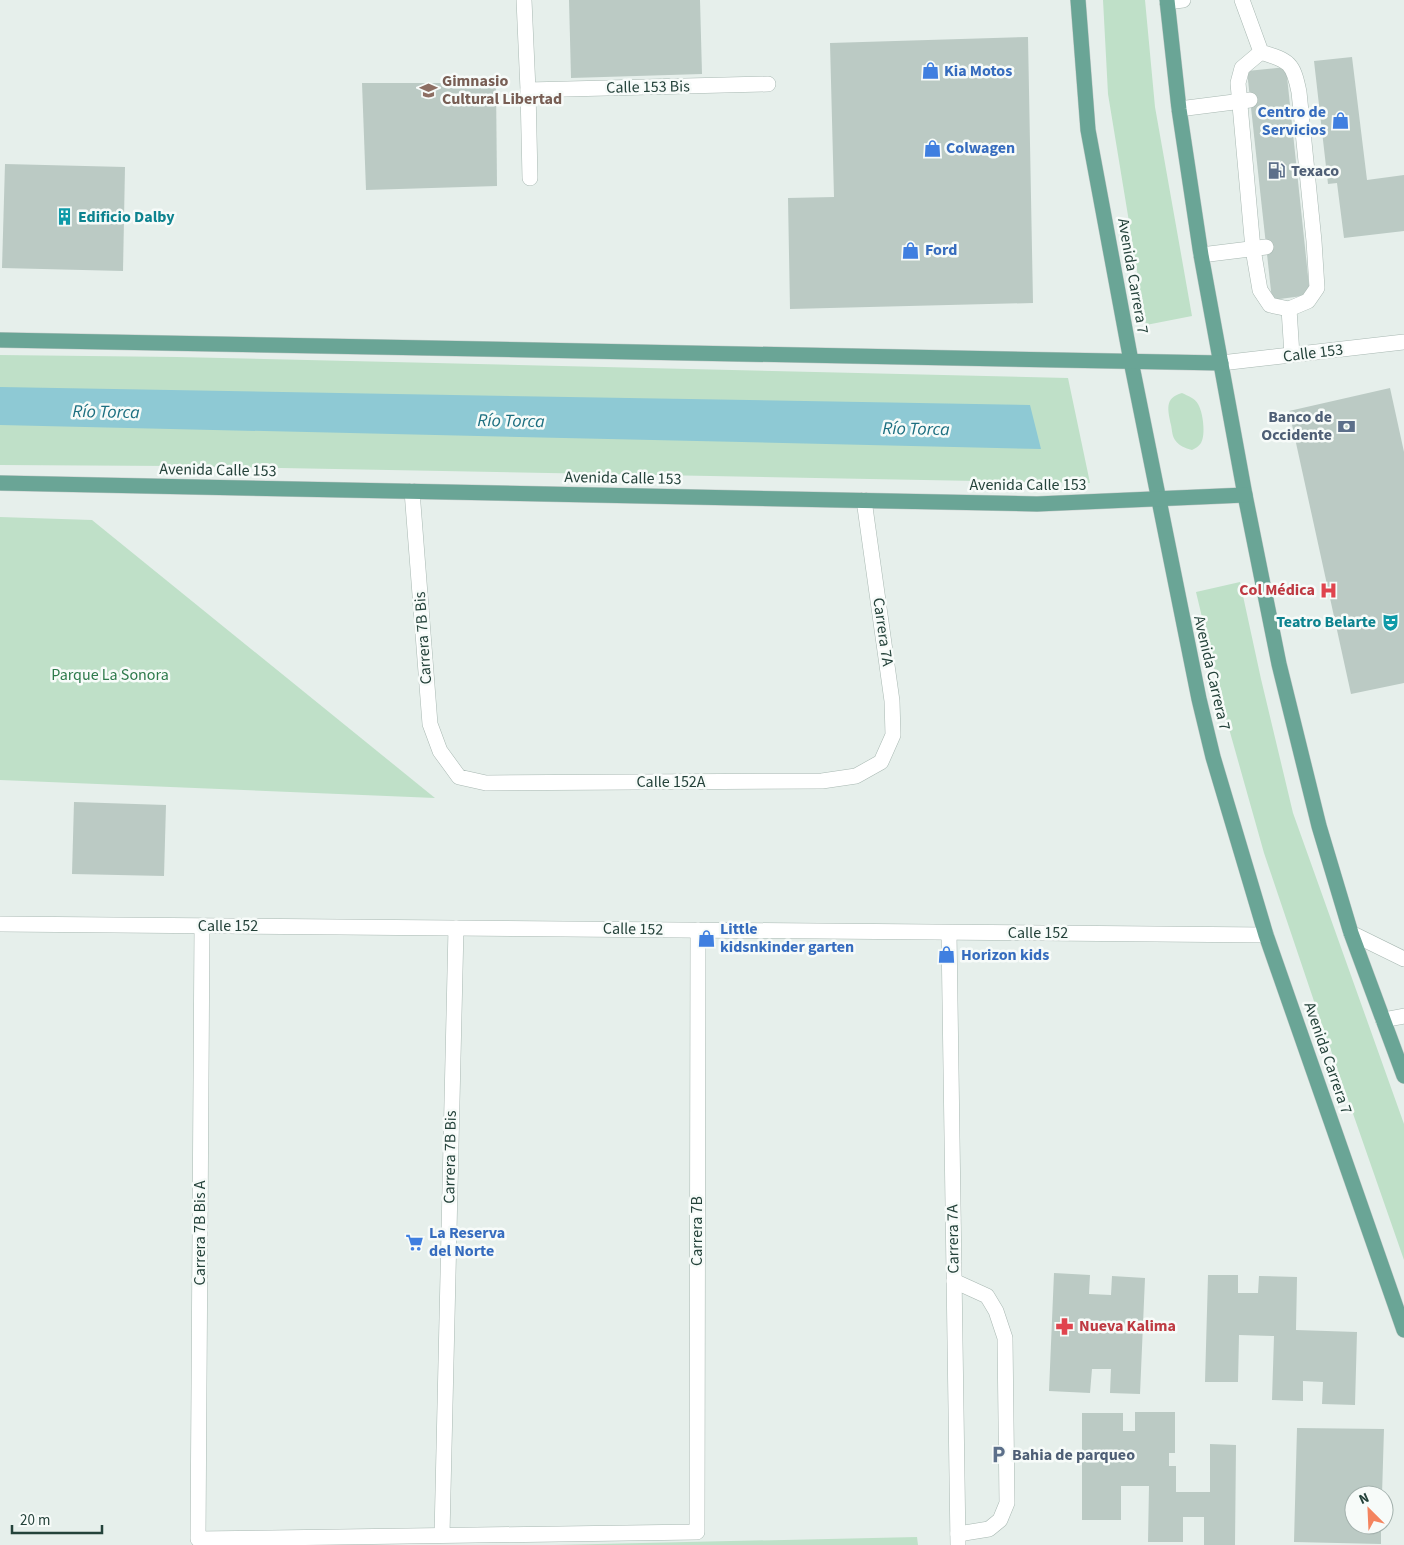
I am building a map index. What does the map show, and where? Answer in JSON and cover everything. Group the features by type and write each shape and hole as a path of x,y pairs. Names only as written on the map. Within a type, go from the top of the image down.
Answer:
{"main road":[{"name":"Avenida Carrera 7","path":"1078,0 1088,130 1131,361 1198,699 1213,757 1266,935 1404,1330"},
{"path":"1167,1 1179,109 1201,254 1245,495 1279,664 1319,826 1351,932 1404,1076"},
{"path":"0,340 1221,363"},
{"name":"Avenida Calle 153","path":"0,482 1036,504 1245,495"}],"street":[{"path":"524,0 530,178"},
{"path":"1167,1 1183,0"},
{"path":"1242,0 1261,52"},
{"path":"1261,52 1284,60 1295,72 1294,93 1309,242 1317,288 1308,301 1289,309 1270,305 1260,290 1260,248 1245,101 1238,83 1242,68 1261,52"},
{"name":"Calle 153 Bis","path":"528,90 768,84"},
{"path":"1179,109 1245,101"},
{"path":"1201,254 1260,248"},
{"path":"1289,309 1292,355"},
{"name":"Calle 153","path":"1221,363 1404,342"},
{"name":"Carrera 7B Bis","path":"412,491 430,724 440,751 458,777"},
{"name":"Carrera 7A","path":"864,500 892,700 893,736 881,762"},
{"name":"Calle 152A","path":"458,777 486,783 822,780 856,776 881,762"},
{"name":"Calle 152","path":"0,924 1266,935"},
{"name":"Carrera 7B Bis A","path":"202,926 198,1539 442,1535"},
{"name":"Carrera 7B Bis","path":"442,1535 456,928"},
{"name":"Carrera 7B","path":"442,1535 696,1532 698,930"},
{"name":"Carrera 7A","path":"949,932 958,1539"},
{"path":"1351,932 1404,959"},
{"path":"1383,1020 1404,1016"},
{"path":"954,1281 987,1296 996,1311 1005,1338 1007,1503 1000,1520 989,1529 958,1539"}],"green space":[{"path":"1103,0 1145,0 1155,107 1192,316 1146,325 1108,94"},
{"path":"0,355 177,357 1068,378 1090,483 174,466 0,465"},
{"path":"1182,393 1197,402 1204,429 1201,443 1192,450 1178,444 1175,440 1169,414 1170,401 1176,395"},
{"name":"Parque La Sonora","path":"0,517 92,520 435,798 0,780"},
{"path":"1240,582 1293,813 1404,1124 1404,1260 1264,853 1226,718 1196,592"},
{"path":"917,1537 918,1545 554,1545"}],"water":[{"name":"Río Torca","path":"0,387 1030,405 1041,449 0,425"}],"building":[{"path":"569,0 700,0 702,74 571,78"},
{"path":"1028,37 1033,303 790,309 788,198 834,197 830,43"},
{"path":"1352,57 1367,180 1404,175 1404,231 1344,238 1337,183 1328,184 1314,61"},
{"name":"Texaco","path":"1286,67 1310,295 1272,300 1247,71"},
{"path":"362,83 496,83 497,186 366,190"},
{"name":"Edificio Dalby","path":"5,164 125,167 123,271 2,268"},
{"path":"1390,388 1404,452 1404,683 1351,694 1289,411"},
{"path":"74,802 166,805 164,876 72,874"},
{"path":"1054,1273 1090,1275 1089,1294 1111,1295 1112,1276 1145,1278 1140,1394 1110,1393 1111,1369 1092,1369 1090,1393 1049,1391"},
{"path":"1208,1275 1238,1275 1238,1293 1258,1293 1259,1276 1297,1277 1296,1330 1357,1332 1355,1405 1322,1404 1323,1382 1303,1381 1303,1401 1272,1400 1274,1336 1239,1335 1238,1382 1205,1382"},
{"path":"1135,1412 1175,1412 1175,1453 1169,1453 1169,1466 1176,1466 1176,1492 1210,1492 1210,1444 1236,1445 1235,1545 1204,1545 1204,1517 1183,1517 1183,1542 1148,1542 1149,1486 1121,1486 1121,1520 1082,1520 1082,1413 1123,1413 1123,1431 1135,1431"},
{"path":"1297,1428 1384,1429 1382,1485 1344,1485 1344,1535 1381,1535 1381,1544 1294,1542"}],"place":[{"name":"Kia Motos","path":"930,71"},
{"name":"Gimnasio Cultural Libertad","path":"428,90"},
{"name":"Centro de Servicios","path":"1340,121"},
{"name":"Colwagen","path":"932,148"},
{"name":"Texaco","path":"1277,171"},
{"name":"Edificio Dalby","path":"64,217"},
{"name":"Ford","path":"911,250"},
{"name":"Banco de Occidente","path":"1346,426"},
{"name":"Col Médica","path":"1329,590"},
{"name":"Teatro Belarte","path":"1390,622"},
{"name":"Little kidsnkinder garten","path":"706,938"},
{"name":"Horizon kids","path":"947,955"},
{"name":"La Reserva del Norte","path":"415,1242"},
{"name":"Nueva Kalima","path":"1065,1326"},
{"name":"Bahia de parqueo","path":"998,1455"}]}
